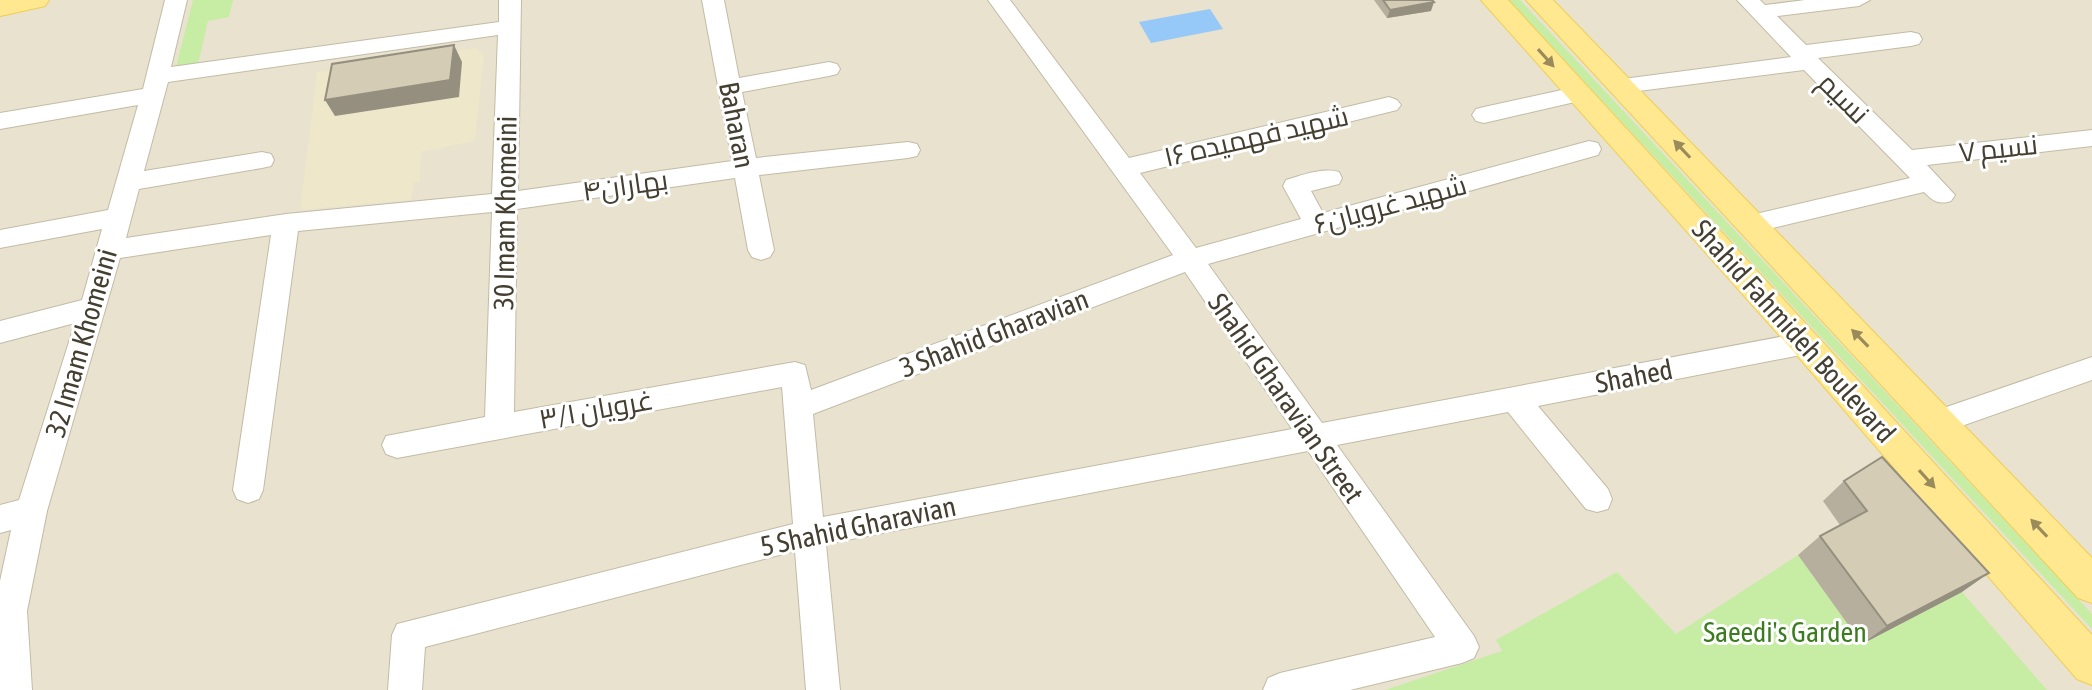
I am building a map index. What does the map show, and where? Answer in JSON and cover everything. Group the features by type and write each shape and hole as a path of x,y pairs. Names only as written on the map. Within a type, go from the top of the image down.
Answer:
{"main road":[{"path":"0,8 36,0"},
{"name":"Shahid Fahmideh Boulevard","path":"1494,0 1806,343 2092,665"},
{"name":"Shahid Fahmideh Boulevard","path":"1539,0 2092,585"}],"street":[{"name":"32 Imam Khomeini","path":"15,690 5,612 31,511 93,308 176,0"},
{"name":"30 Imam Khomeini","path":"499,426 510,0"},
{"name":"Baharan","path":"713,0 761,250"},
{"name":"Shahid Gharavian Street","path":"999,0 1190,259 1462,647 1280,690"},
{"path":"1754,6 1859,0"},
{"name":"نسیم","path":"1752,224 1936,189 1754,6"},
{"path":"0,121 155,86 340,50 509,27"},
{"path":"1623,86 1724,73 1911,39"},
{"path":"729,87 829,69"},
{"path":"1484,115 1580,94"},
{"name":"شهید فهمیده ۱۶","path":"1123,168 1389,105"},
{"name":"نسیم ۷","path":"1905,159 2092,138"},
{"name":"شهید غرویان۶","path":"1190,259 1589,149"},
{"name":"بهاران۴","path":"109,250 286,223 505,202 745,168 908,150"},
{"path":"128,182 262,160"},
{"path":"1317,224 1295,186 1330,178"},
{"path":"0,239 117,217"},
{"path":"248,490 286,223"},
{"name":"3 Shahid Gharavian","path":"799,407 1190,259"},
{"path":"0,332 93,308"},
{"name":"Shahed","path":"1462,409 1806,343"},
{"path":"1939,422 2092,368"},
{"name":"غرویان ۳/۱","path":"397,445 795,373 799,407"},
{"path":"1515,399 1597,499"},
{"path":"799,407 823,690"},
{"name":"5 Shahid Gharavian","path":"405,690 409,635 811,533 1462,409"},
{"path":"0,519 31,511"}],"shaded area":[{"path":"0,0 2092,0 2092,690 0,690"},
{"path":"476,48 484,55 475,141 421,152 420,181 414,183 411,200 300,210 317,72"}],"green space":[{"path":"193,0 233,0 229,17 208,21 198,64 176,67"},
{"path":"1509,0 1520,0 2092,614 2092,629"},
{"name":"Saeedi's Garden","path":"1798,555 1862,644 1962,592 2047,690 1385,690 1502,651 1496,640 1617,572 1676,634"}],"water":[{"path":"1210,9 1223,29 1151,43 1139,22"}],"building":[{"path":"1383,0 1432,0 1434,2 1390,10"},
{"path":"454,45 450,80 325,100 332,64"},
{"path":"1882,457 1989,573 1887,626 1820,536 1867,511 1844,481"}]}
